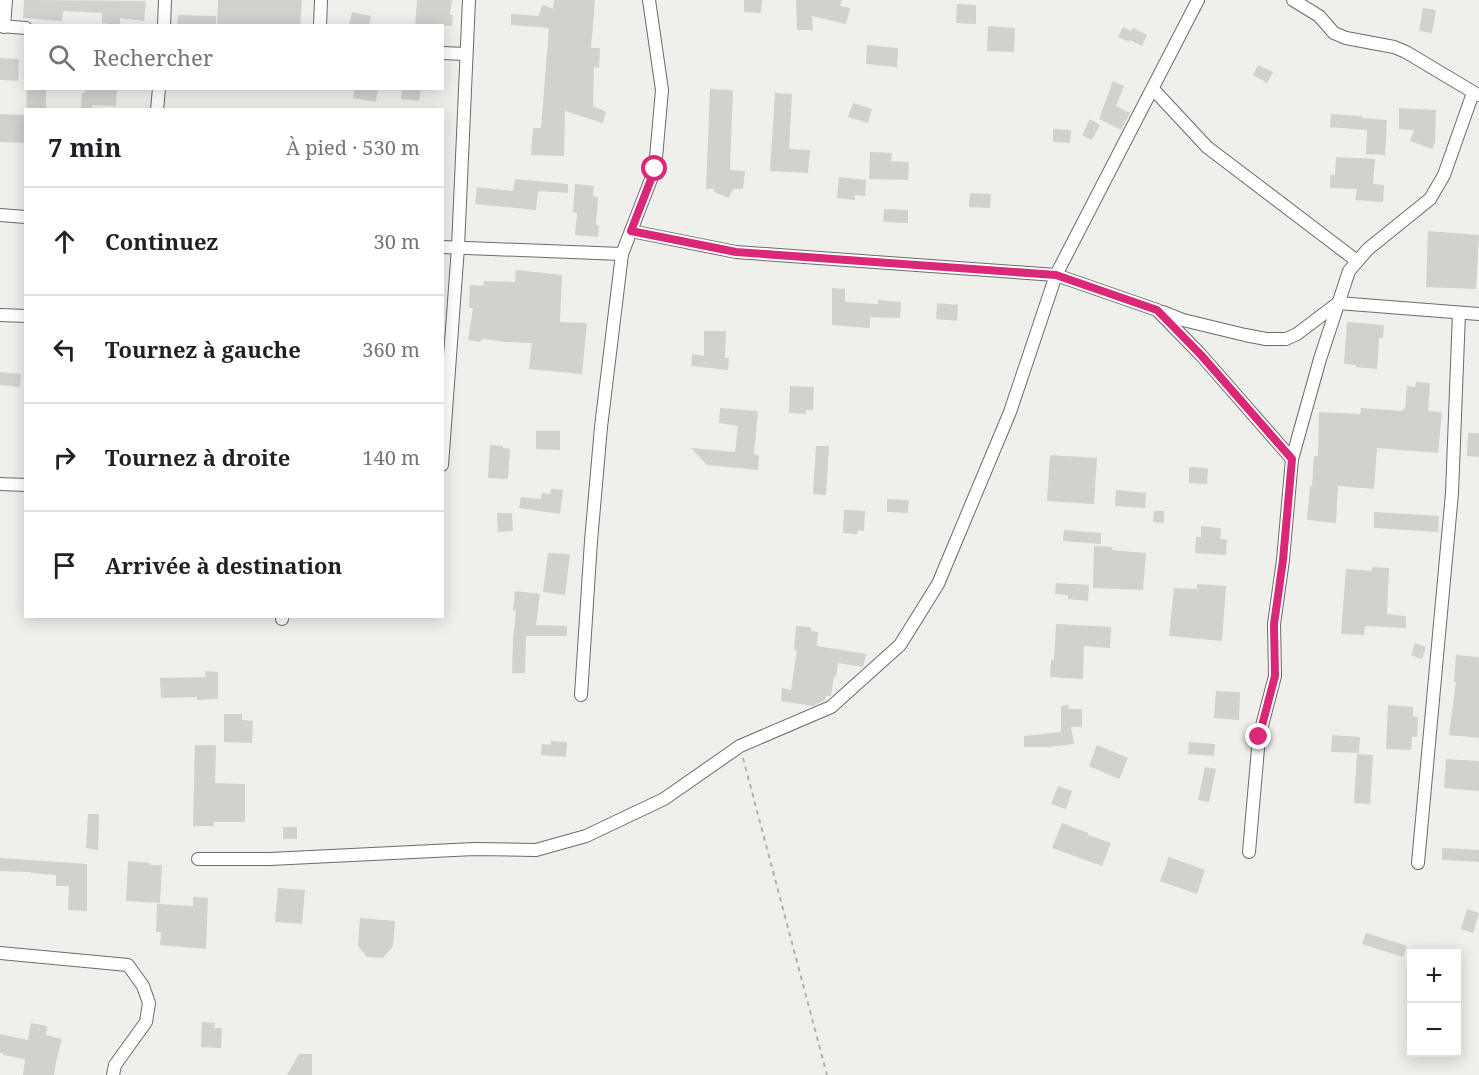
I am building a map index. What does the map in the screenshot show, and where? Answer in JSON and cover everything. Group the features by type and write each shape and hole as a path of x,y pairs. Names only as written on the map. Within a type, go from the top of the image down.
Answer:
{"street":[{"path":"6,0 2,26 24,28"},
{"path":"164,24 165,0"},
{"path":"320,24 321,0"},
{"path":"444,438 458,248 469,0"},
{"path":"581,695 601,427 622,254 655,169 662,90 649,0"},
{"path":"198,859 474,849 536,850 585,836 664,799 740,746 831,707 900,645 938,585 1010,412 1056,275 1198,0"},
{"path":"1249,852 1259,737 1275,676 1274,624 1283,560 1292,459 1320,358 1349,271 1368,249 1430,199 1444,175 1476,94 1406,52 1334,33 1318,16 1293,0"},
{"path":"444,53 466,54"},
{"path":"1153,88 1207,147 1357,261"},
{"path":"158,108 159,90"},
{"path":"0,214 24,217"},
{"path":"631,231 736,252 1056,275 1183,320 1266,339 1286,339 1297,334 1338,303 1479,314"},
{"path":"444,247 622,254"},
{"path":"1157,310 1201,355 1292,459"},
{"path":"1418,862 1452,493 1459,313"},
{"path":"0,315 24,316"},
{"path":"0,484 24,485"},
{"path":"0,953 128,965 143,986 149,1003 146,1023 115,1065 113,1075"}],"path":[{"path":"740,746 827,1075"}],"building":[{"path":"24,0 146,1 144,21 120,18 120,24 102,23 102,13 63,11 62,21 23,18"},
{"path":"218,0 302,0 300,24 217,24"},
{"path":"417,0 452,0 450,15 453,15 452,26 415,24"},
{"path":"554,0 595,0 591,48 600,48 599,68 594,67 593,106 606,112 603,123 565,111 564,156 531,155 533,128 541,128 549,28 511,25 511,14 538,16 543,5 553,9"},
{"path":"744,0 762,0 761,13 744,12"},
{"path":"796,0 842,0 840,6 850,8 846,24 812,16 813,30 797,30"},
{"path":"957,4 976,5 976,24 956,23"},
{"path":"1423,8 1436,10 1432,33 1419,31"},
{"path":"352,12 371,16 369,24 349,24"},
{"path":"178,15 216,16 216,24 177,24"},
{"path":"988,26 1015,28 1014,52 987,51"},
{"path":"1123,27 1131,31 1133,28 1147,35 1142,46 1118,37"},
{"path":"867,45 898,48 897,67 866,64"},
{"path":"0,58 19,59 18,81 0,80"},
{"path":"1258,65 1273,72 1267,83 1253,75"},
{"path":"1113,81 1124,86 1116,106 1130,113 1121,130 1099,119"},
{"path":"710,89 733,90 730,170 745,171 743,189 733,189 729,198 714,192 714,189 706,189"},
{"path":"27,90 46,90 46,108 26,108"},
{"path":"86,90 117,90 116,106 92,105 92,108 81,108 82,93 85,93"},
{"path":"355,90 378,90 376,102 353,98"},
{"path":"402,90 421,90 419,101 401,99"},
{"path":"775,93 792,94 789,149 810,150 808,173 770,171"},
{"path":"853,103 872,109 868,123 848,117"},
{"path":"1399,108 1436,110 1435,143 1432,149 1410,141 1414,130 1399,129"},
{"path":"0,114 24,115 24,143 0,142"},
{"path":"1331,114 1387,120 1385,155 1366,154 1367,130 1330,127"},
{"path":"1090,119 1100,125 1092,140 1082,135"},
{"path":"1053,129 1071,130 1070,143 1053,142"},
{"path":"870,152 892,153 891,161 909,162 908,180 869,179"},
{"path":"1336,157 1375,159 1373,184 1384,185 1383,202 1355,200 1357,189 1330,188 1330,175 1335,175"},
{"path":"839,177 866,180 865,196 855,195 855,200 837,198"},
{"path":"515,179 568,184 568,193 538,191 536,210 475,204 477,187 513,191"},
{"path":"575,184 594,186 593,196 598,197 596,225 599,226 598,237 575,235 577,213 573,213"},
{"path":"970,193 991,194 990,208 969,207"},
{"path":"884,209 908,210 908,223 883,222"},
{"path":"1428,231 1479,235 1476,289 1426,287"},
{"path":"516,270 562,275 560,322 587,323 582,374 529,369 532,343 468,340 473,308 469,308 470,285 483,286 484,281 515,282"},
{"path":"832,288 845,289 845,302 878,304 878,300 901,302 900,318 870,317 870,328 832,325"},
{"path":"937,303 958,305 957,321 936,319"},
{"path":"1347,322 1384,325 1383,338 1379,338 1377,369 1344,364"},
{"path":"704,331 726,331 725,358 729,358 728,370 691,366 692,354 704,356"},
{"path":"0,372 21,374 20,387 0,385"},
{"path":"1416,382 1430,383 1428,411 1442,412 1438,453 1377,448 1374,489 1338,486 1336,523 1307,520 1314,456 1318,456 1319,412 1360,414 1361,408 1403,411 1407,386 1415,387"},
{"path":"790,386 814,387 813,410 806,410 806,414 789,413"},
{"path":"720,408 758,411 754,454 759,455 758,470 707,465 691,448 735,452 738,426 719,423"},
{"path":"536,431 560,431 560,450 536,449"},
{"path":"1468,433 1479,433 1479,457 1467,456"},
{"path":"490,445 510,449 508,479 488,478"},
{"path":"816,446 829,446 826,495 813,494"},
{"path":"1050,455 1097,458 1094,504 1047,501"},
{"path":"1189,467 1208,468 1207,484 1189,483"},
{"path":"551,489 563,490 560,514 519,508 521,497 541,499 542,493 550,494"},
{"path":"1116,490 1146,493 1145,508 1115,506"},
{"path":"887,499 909,500 908,513 887,512"},
{"path":"844,510 865,511 864,531 858,530 857,534 843,533"},
{"path":"1154,511 1164,511 1164,523 1153,522"},
{"path":"1374,512 1439,516 1438,532 1374,528"},
{"path":"497,513 512,513 513,531 498,532"},
{"path":"1201,526 1221,528 1220,539 1227,539 1226,555 1195,553 1196,537 1201,537"},
{"path":"1064,530 1101,533 1101,544 1063,541"},
{"path":"1094,546 1146,553 1143,590 1093,588"},
{"path":"548,553 570,554 565,595 543,592"},
{"path":"1372,567 1389,568 1387,614 1406,616 1406,628 1365,626 1364,635 1341,634 1346,569 1372,571"},
{"path":"1056,583 1089,585 1088,601 1068,599 1068,595 1055,594"},
{"path":"1197,584 1226,586 1222,641 1169,636 1174,588 1197,589"},
{"path":"515,591 540,594 536,625 567,626 567,636 526,636 525,673 512,673"},
{"path":"1056,624 1111,627 1110,648 1084,646 1083,679 1050,677 1051,660 1054,660"},
{"path":"796,626 811,627 811,631 818,632 817,646 866,654 863,667 838,663 831,696 826,696 825,700 813,706 781,701 782,688 791,690 797,650 794,650"},
{"path":"1415,643 1426,647 1422,659 1411,655"},
{"path":"1456,655 1479,657 1479,738 1449,735 1456,682 1454,682"},
{"path":"205,671 218,672 218,699 161,698 160,678 206,677"},
{"path":"1216,691 1240,692 1239,720 1214,718"},
{"path":"1068,705 1069,709 1082,709 1082,727 1071,727 1074,744 1024,747 1024,736 1061,732 1061,706"},
{"path":"1388,705 1413,707 1413,717 1418,717 1417,737 1412,737 1411,750 1386,749"},
{"path":"224,714 242,714 242,720 253,721 252,743 224,742"},
{"path":"1332,735 1360,737 1359,753 1331,752"},
{"path":"551,741 567,742 566,757 541,755 542,744 551,745"},
{"path":"1189,742 1215,744 1214,756 1188,754"},
{"path":"195,745 216,745 215,783 245,784 245,822 214,822 214,826 193,826"},
{"path":"1097,745 1128,758 1119,779 1089,766"},
{"path":"1357,754 1373,755 1370,804 1354,803"},
{"path":"1446,759 1479,761 1479,791 1444,788"},
{"path":"1205,767 1216,769 1209,802 1198,800"},
{"path":"1058,786 1072,791 1066,809 1051,804"},
{"path":"88,814 99,814 98,850 86,848"},
{"path":"1062,823 1111,843 1102,866 1052,848"},
{"path":"283,827 297,827 297,839 283,839"},
{"path":"1442,848 1479,850 1479,862 1442,860"},
{"path":"1169,857 1205,870 1197,894 1160,881"},
{"path":"0,858 87,864 87,911 68,910 69,886 56,886 56,875 0,871"},
{"path":"128,861 162,865 160,903 126,901"},
{"path":"278,888 305,890 302,924 275,922"},
{"path":"193,897 208,898 206,949 160,945 161,932 156,932 157,904 193,906"},
{"path":"1467,909 1479,913 1473,933 1461,929"},
{"path":"360,918 395,921 393,946 383,958 367,957 358,946"},
{"path":"1366,933 1407,946 1403,957 1362,944"},
{"path":"202,1022 215,1023 214,1028 222,1028 221,1048 201,1047"},
{"path":"31,1023 47,1026 46,1035 62,1039 54,1075 23,1075 25,1059 0,1053 0,1034 28,1040"},
{"path":"299,1054 312,1054 312,1075 287,1075"}],"route":[{"path":"655,169 631,231 736,252 1056,275 1157,310 1201,355 1292,459 1283,560 1274,624 1275,676 1259,737"}]}
